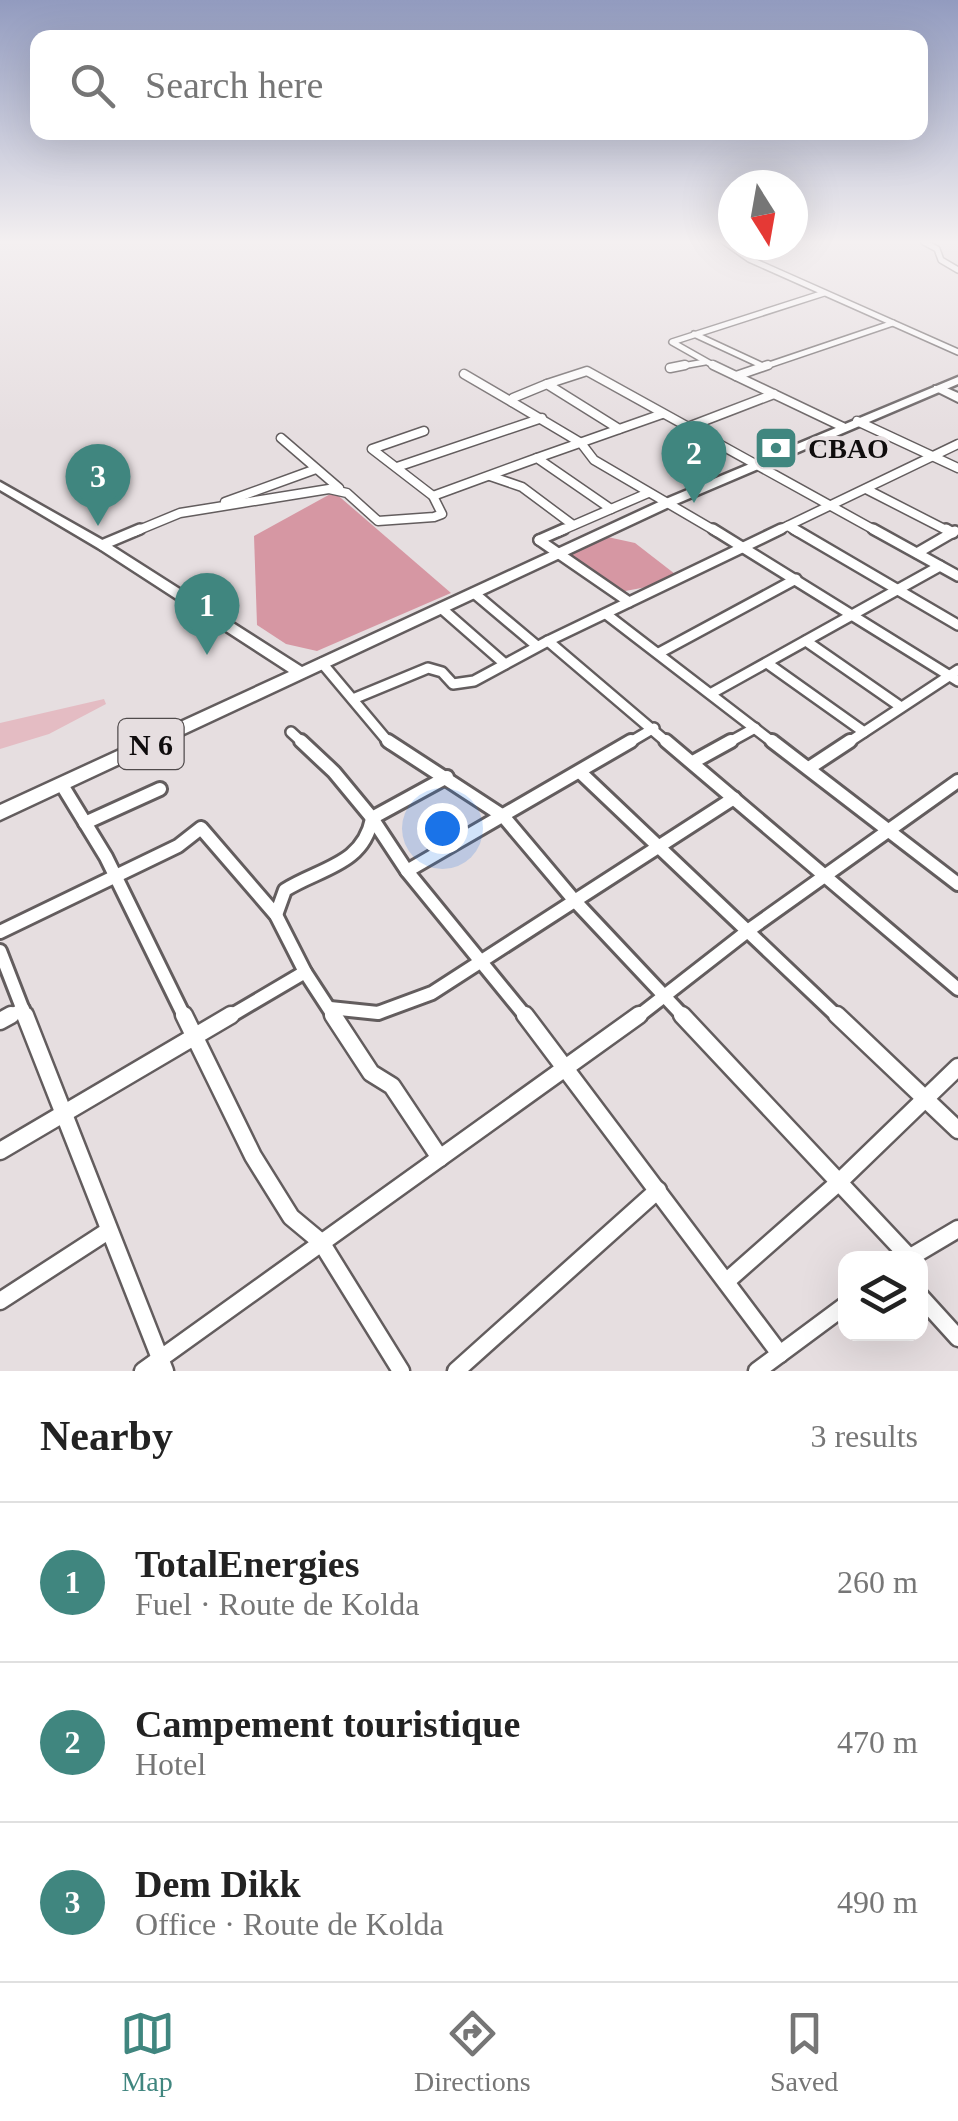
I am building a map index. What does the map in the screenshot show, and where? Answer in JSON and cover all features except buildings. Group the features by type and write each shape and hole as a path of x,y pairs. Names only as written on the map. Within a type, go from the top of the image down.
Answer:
{"highway":[{"path":"938,388 958,398"}],"main road":[{"path":"0,485 102,545 301,673 666,504 958,380"},
{"name":"N 6","path":"0,813 301,673"}],"street":[{"path":"789,304 672,342 774,394 958,468"},
{"path":"849,304 958,352"},
{"path":"735,376 893,323"},
{"path":"694,334 763,366"},
{"path":"670,368 706,362"},
{"path":"512,402 512,398 587,371 958,576"},
{"path":"464,374 581,443 594,460 955,675 810,768"},
{"path":"547,384 620,428"},
{"path":"688,426 774,394"},
{"path":"432,496 662,414"},
{"path":"397,467 542,418"},
{"path":"281,438 384,522 442,514 432,496 372,448 424,431"},
{"path":"353,698 418,669 435,669 453,684 464,686 958,444"},
{"path":"537,458 611,508"},
{"path":"205,508 316,469"},
{"path":"488,476 522,488 573,524"},
{"path":"102,545 180,513 339,489"},
{"path":"866,489 955,531"},
{"path":"630,602 539,540 648,493"},
{"path":"788,526 958,625"},
{"path":"917,552 955,531"},
{"path":"712,693 940,566"},
{"path":"659,654 796,579"},
{"path":"474,593 654,728 958,989"},
{"path":"441,608 504,664"},
{"path":"606,614 958,884"},
{"path":"806,641 901,707"},
{"path":"322,663 392,746 447,776 503,816 574,900 903,1251"},
{"path":"768,663 864,732"},
{"path":"408,870 654,728"},
{"path":"692,762 755,728"},
{"path":"291,732 334,772 372,818 408,870 728,1280 768,1365 838,1311"},
{"path":"580,773 958,1130"},
{"path":"372,818 447,776"},
{"path":"144,1371 163,1365 321,1242 666,996 749,930 958,780"},
{"path":"62,785 114,877 272,1186 290,1217 321,1242 402,1371"},
{"path":"84,823 160,789"},
{"path":"330,1008 363,1016 408,1006 734,798"},
{"path":"276,915 285,890 330,870 360,850 372,836 372,818"},
{"path":"0,932 178,846 201,828 276,915 305,972 371,1073 392,1086 440,1158"},
{"path":"0,951 163,1365"},
{"path":"0,1151 305,972"},
{"path":"0,1021 23,1009"},
{"path":"728,1280 838,1183 958,1067"},
{"path":"456,1371 658,1190"},
{"path":"922,1251 958,1229"},
{"path":"0,1300 108,1231"},
{"path":"928,1305 958,1338"}],"shaded area":[{"path":"334,492 451,593 317,651 286,644 257,625 254,536"},
{"path":"603,536 635,543 675,574 652,586 620,592 570,556 570,552"},
{"path":"104,699 106,704 49,734 0,749 0,723"}],"place":[{"name":"CBAO","path":"776,448"},
{"name":"Campement touristique","path":"694,503"},
{"name":"Dem Dikk","path":"98,526"},
{"name":"TotalEnergies","path":"207,655"}]}
